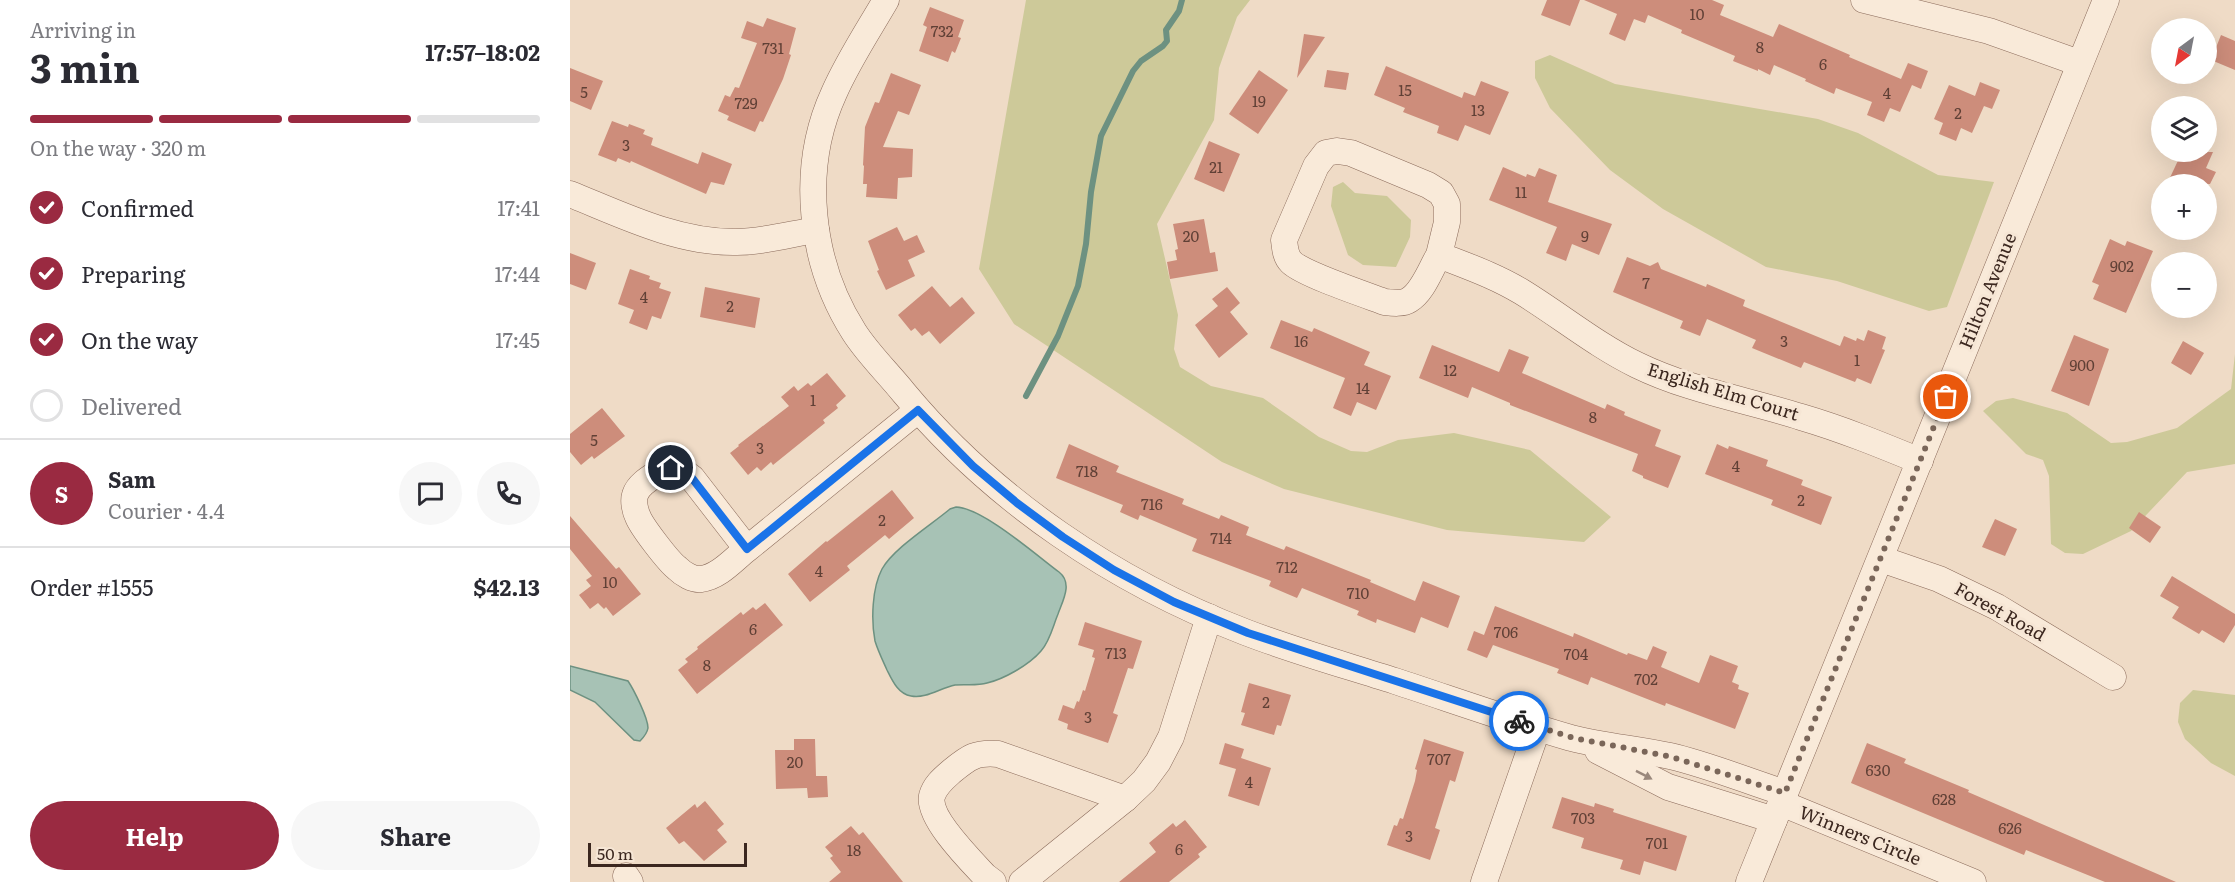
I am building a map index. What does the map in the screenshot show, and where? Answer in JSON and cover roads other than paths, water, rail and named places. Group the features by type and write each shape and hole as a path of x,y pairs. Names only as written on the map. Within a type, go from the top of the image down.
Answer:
{"street":[{"name":"Winners Circle","path":"886,0 843,75 825,115 816,155 813,190 816,230 826,274 837,301 856,335 918,410 973,466 1017,503 1063,537 1114,570 1174,602 1248,633 1574,738 1668,787 1780,805 1973,882"},
{"path":"1864,0 1989,31 2079,63"},
{"name":"Hilton Avenue","path":"1749,882 2106,0"},
{"path":"1337,151 1351,153 1428,185 1441,193 1447,204 1447,222 1439,255 1419,289 1409,300 1397,303 1385,302 1304,270 1291,262 1286,253 1284,240 1316,165 1326,153 1337,151"},
{"path":"570,194 664,230 703,240 735,243 816,230"},
{"name":"English Elm Court","path":"1439,255 1493,276 1638,366 1676,381 1822,423 1920,461"},
{"path":"747,549 692,478 683,471 671,468 661,471 642,484 635,495 638,519 676,568 689,577 700,580 714,575 747,549 918,410"},
{"name":"Forest Road","path":"1881,559 1939,579 1997,607 2113,677"},
{"path":"1022,882 1125,799 1144,781 1158,762 1171,737 1209,617"},
{"path":"1484,882 1538,727"},
{"path":"993,882 985,876 942,825 934,812 931,798 938,783 967,759 983,752 998,754 1125,799"}],"waterway":[{"path":"1026,396 1058,336 1078,286 1101,136 1133,71 1141,61 1167,41 1166,30 1179,11 1182,0"}]}
